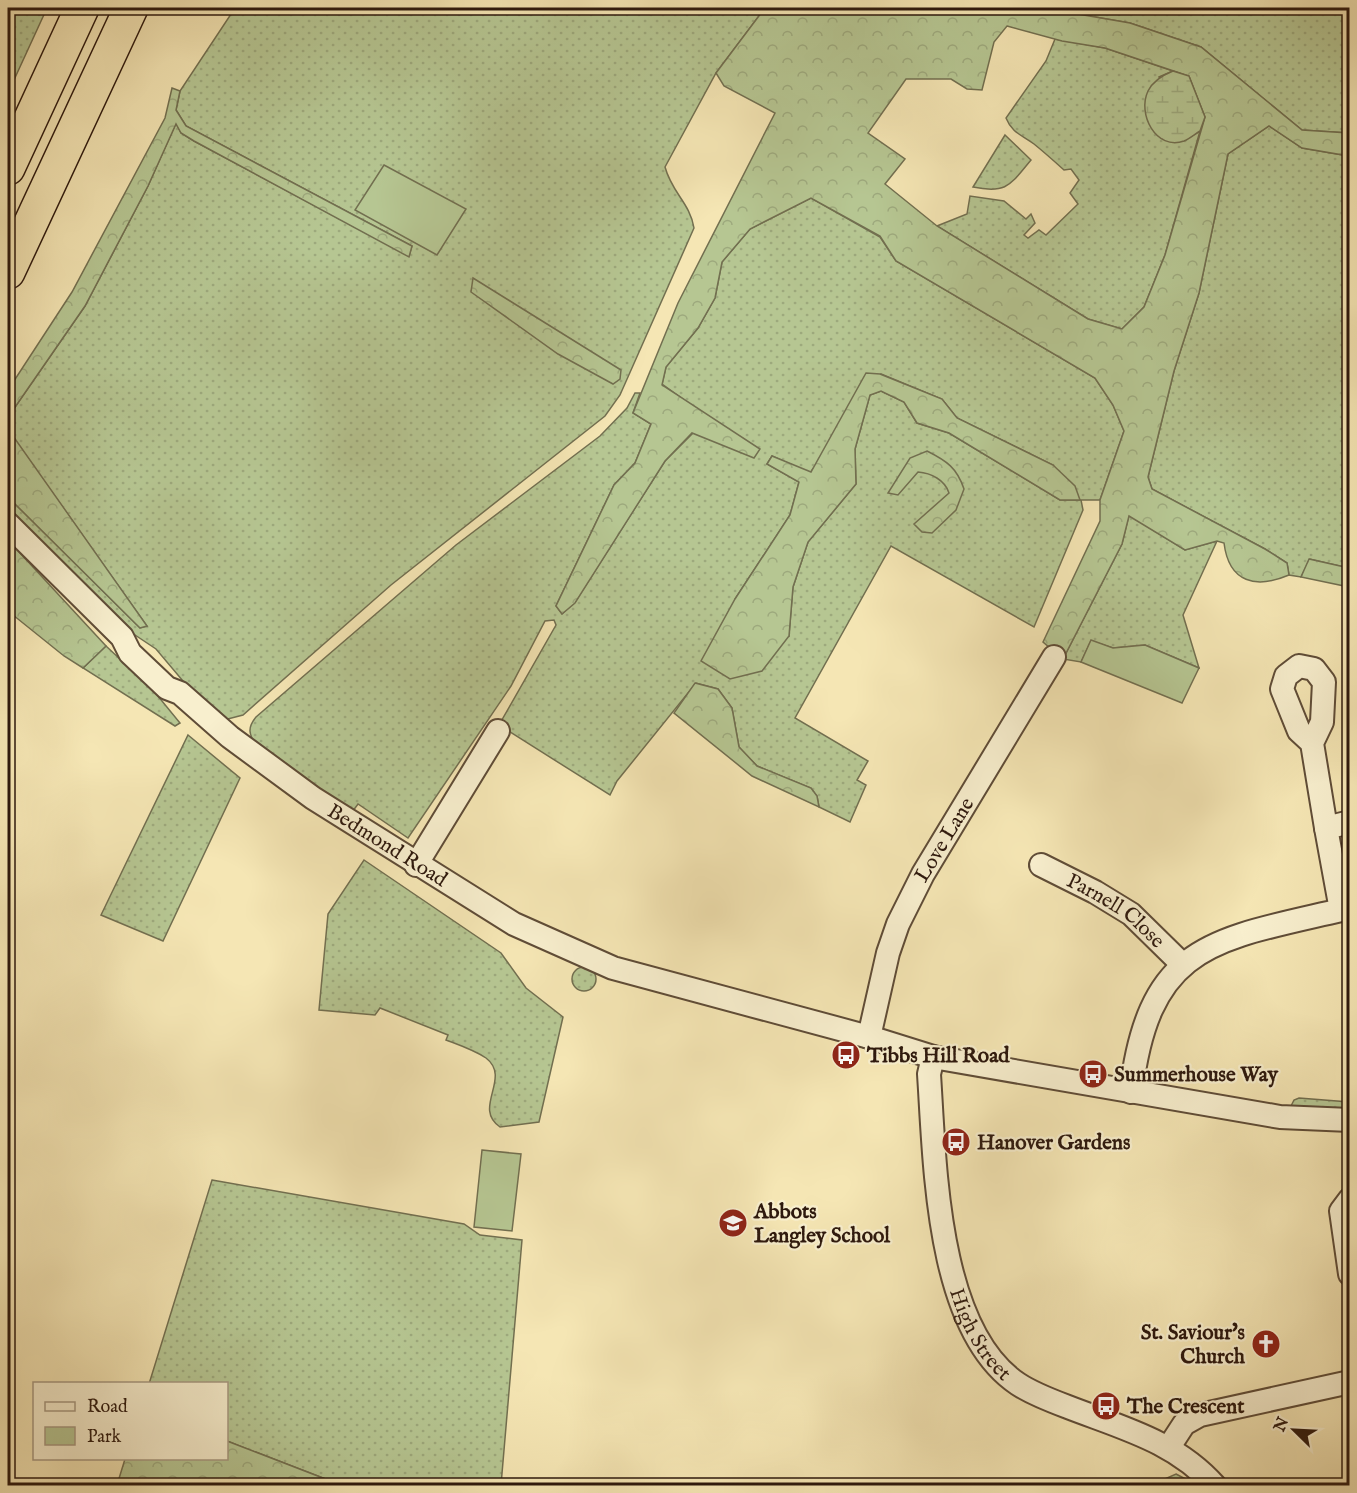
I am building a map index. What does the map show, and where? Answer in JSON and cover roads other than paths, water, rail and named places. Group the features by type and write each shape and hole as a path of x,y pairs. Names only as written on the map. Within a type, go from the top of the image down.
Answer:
{"highway":[{"path":"8,168 82,8"},
{"path":"8,272 131,8"}],"street":[{"name":"Bedmond Road","path":"8,524 122,637 130,653 167,688 180,693 230,737 313,798 416,865 514,924 612,968 869,1036"},
{"name":"Love Lane","path":"869,1036 888,953 898,924 924,874 1054,657"},
{"path":"416,865 498,731"},
{"path":"1131,1092 1137,1051 1148,1011 1158,993 1183,965 1213,946 1259,928 1341,910 1311,743"},
{"path":"1326,828 1350,822"},
{"name":"Parnell Close","path":"1041,865 1095,892 1131,914 1183,965"},
{"path":"869,1036 933,1057 1131,1092 1299,1119 1350,1120"},
{"name":"High Street","path":"933,1057 929,1074 937,1190 961,1305 988,1354 1019,1384 1067,1407 1136,1431 1169,1447 1191,1462 1215,1485"},
{"path":"1350,1199 1341,1211 1350,1274"},
{"path":"1169,1447 1184,1424 1200,1415 1350,1382"}],"place":[{"name":"Tibbs Hill Road","path":"846,1055"},
{"name":"Summerhouse Way","path":"1093,1074"},
{"name":"Hanover Gardens","path":"956,1142"},
{"name":"Abbots Langley School","path":"733,1223"},
{"name":"St. Saviour's Church","path":"1266,1344"},
{"name":"The Crescent","path":"1106,1406"}]}
